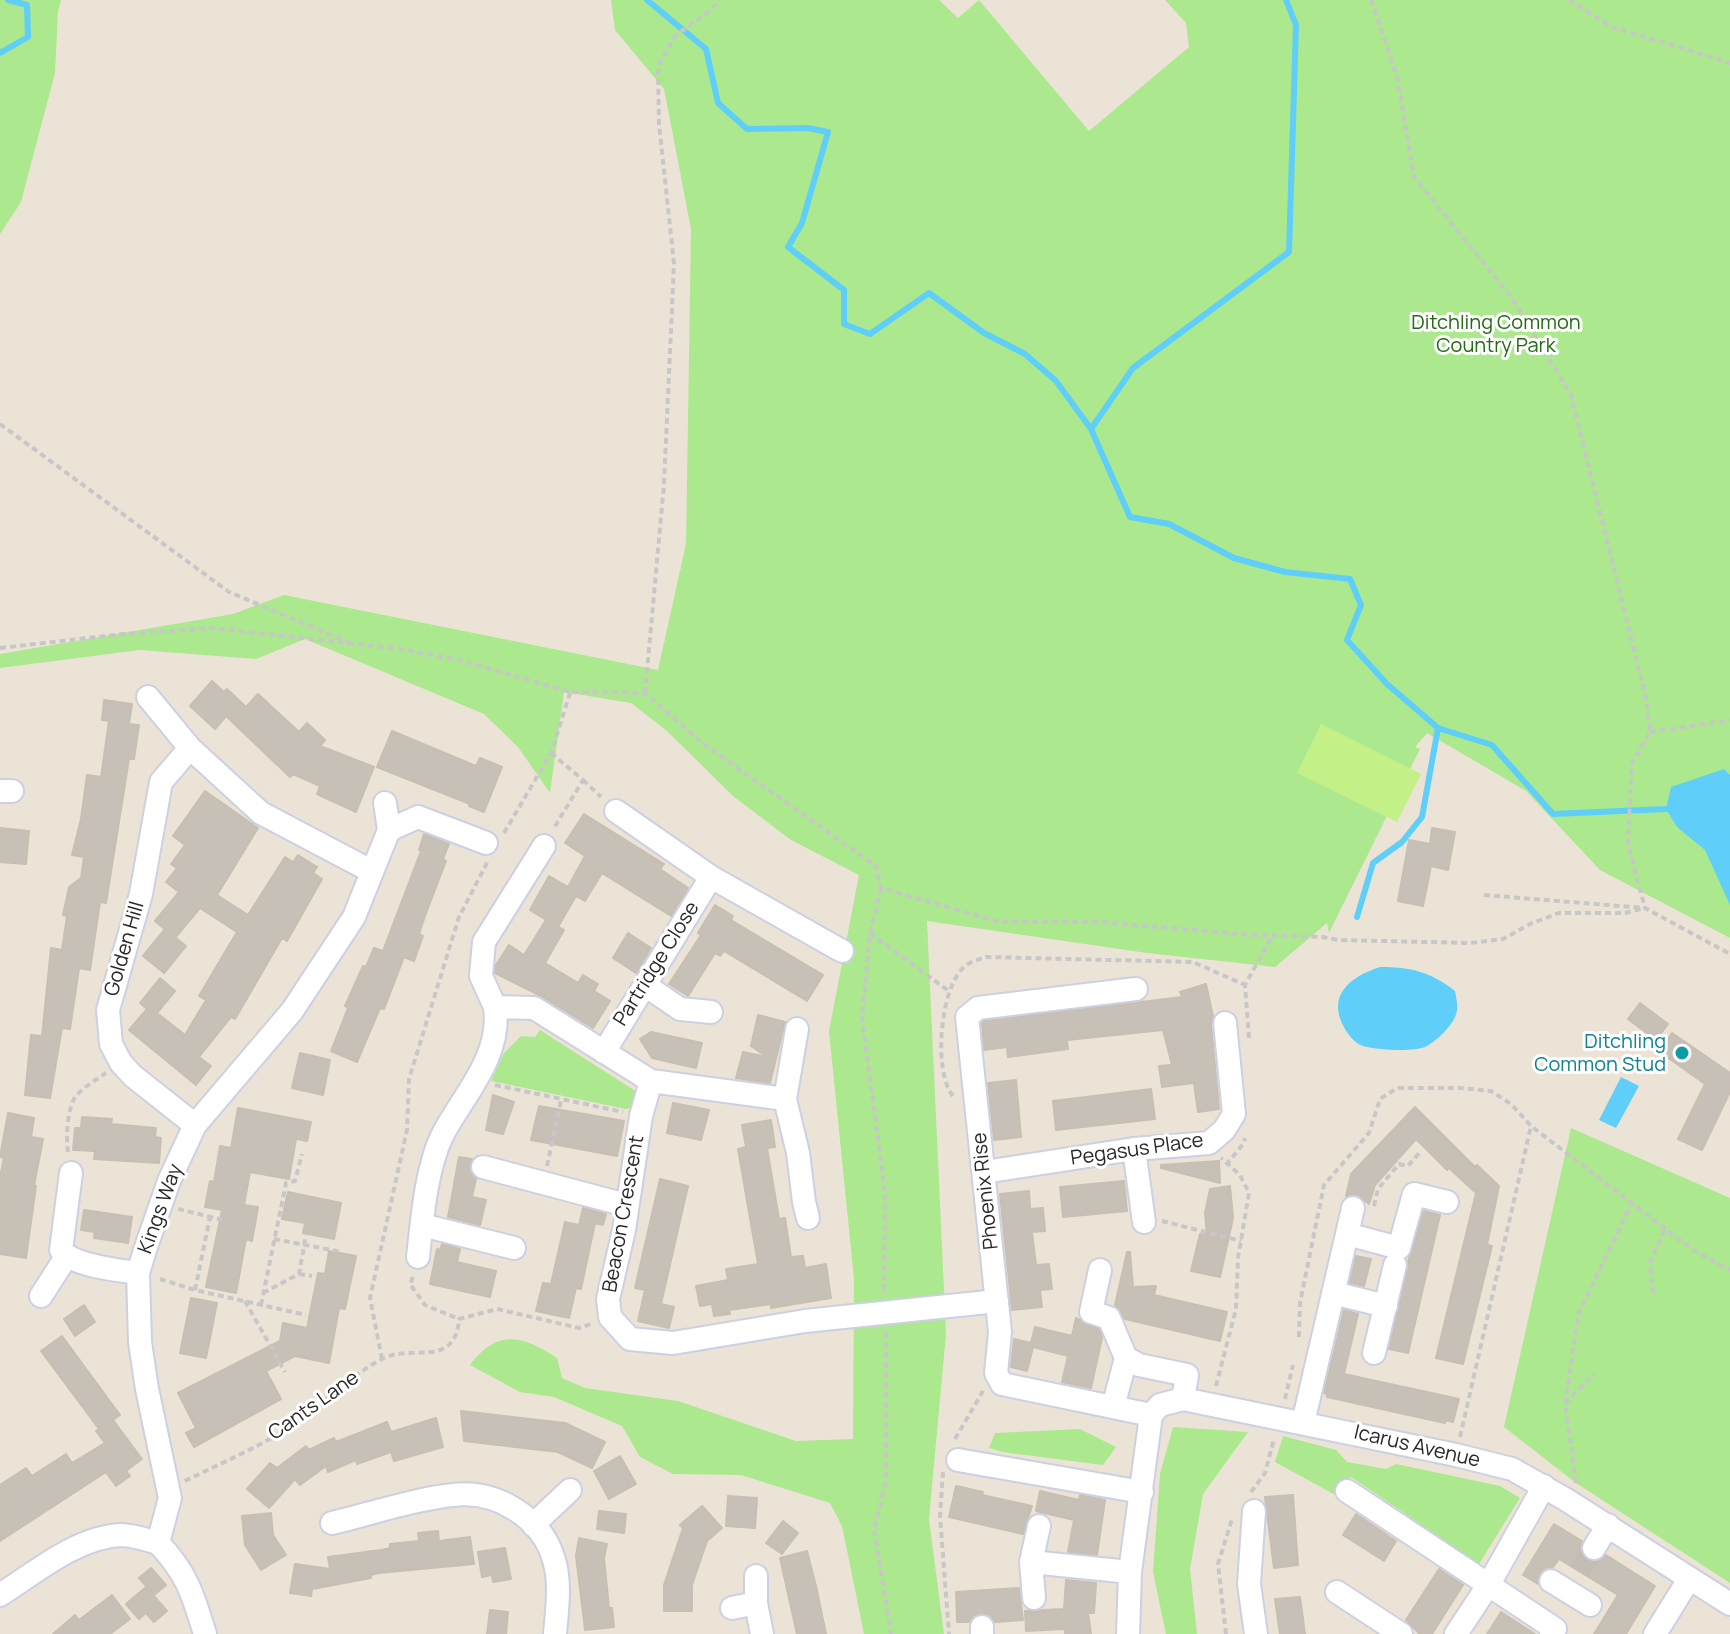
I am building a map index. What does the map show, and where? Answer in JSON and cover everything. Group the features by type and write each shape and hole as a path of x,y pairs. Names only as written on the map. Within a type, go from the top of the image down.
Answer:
{"street":[{"path":"148,697 190,748 261,813 371,871"},
{"name":"Golden Hill","path":"121,1063 111,1044 108,1010 112,990 141,894 161,782 190,748"},
{"path":"385,803 389,830 418,817 493,845"},
{"path":"616,811 711,877 842,951"},
{"name":"Kings Way","path":"158,1543 169,1511 168,1489 140,1342 138,1273 161,1205 195,1125 292,1011 354,917 389,830"},
{"path":"418,1257 438,1147 489,1054 497,1021 495,1007 481,976 484,942 544,846"},
{"name":"Partridge Close","path":"604,1052 711,877"},
{"path":"645,985 680,1009 711,1012"},
{"name":"Phoenix Rise","path":"996,1373 1000,1332 967,1017 978,1008 1136,989"},
{"path":"495,1007 534,1008 651,1081 785,1099"},
{"name":"Pegasus Place","path":"984,1172 1134,1149 1209,1143 1224,1130 1234,1114 1225,1023"},
{"path":"797,1029 785,1099 808,1218"},
{"path":"121,1063 195,1125"},
{"name":"Beacon Crescent","path":"651,1081 641,1116 624,1230 608,1299 610,1317 630,1339 673,1343 805,1321 997,1301"},
{"path":"1134,1149 1143,1219"},
{"path":"483,1167 626,1205"},
{"path":"71,1173 61,1250 66,1257 108,1269 138,1273"},
{"path":"1347,1234 1399,1248 1414,1194 1447,1202"},
{"path":"1303,1423 1353,1208"},
{"path":"422,1225 514,1248"},
{"path":"41,1296 66,1257"},
{"path":"1374,1353 1395,1265"},
{"path":"1100,1270 1091,1312 1109,1318 1126,1358 1113,1407"},
{"path":"1333,1293 1386,1306"},
{"path":"1126,1358 1139,1365 1187,1375 1183,1399 1160,1405 1151,1415 1130,1572 1128,1634"},
{"path":"996,1373 1002,1384 1151,1415"},
{"name":"Icarus Avenue","path":"1183,1399 1512,1469 1608,1525 1730,1604"},
{"path":"951,1455 1142,1492"},
{"path":"1456,1634 1489,1584 1544,1486"},
{"path":"533,1525 570,1490"},
{"path":"1347,1491 1555,1629 1551,1634"},
{"path":"332,1523 452,1495 476,1495 514,1508 544,1538 554,1559 557,1586 555,1634"},
{"path":"1254,1511 1249,1584 1256,1634"},
{"path":"1594,1548 1608,1525"},
{"path":"1034,1598 1031,1562 1039,1526"},
{"path":"0,1595 66,1553 96,1540 123,1535 158,1543 179,1565 193,1594 205,1634"},
{"path":"1031,1562 1130,1572"},
{"path":"756,1576 756,1603 762,1634"},
{"path":"1655,1634 1689,1579"},
{"path":"1566,1581 1590,1605"},
{"path":"1337,1592 1401,1634"},
{"path":"732,1608 756,1603"}],"path":[{"path":"645,693 664,484 674,264 659,124 658,66 675,36 720,0"},
{"path":"1371,0 1397,77 1414,177 1512,298 1571,395 1646,699 1650,732 1632,763 1628,845 1645,908"},
{"path":"1569,0 1612,27 1730,63"},
{"path":"0,424 229,592 360,646"},
{"path":"0,648 212,628 400,649 459,660 570,692 645,693 701,742 876,866 881,888 870,933 862,1017 885,1194 886,1481 874,1529 891,1634"},
{"path":"382,1359 370,1298 407,1130 409,1079 459,917 493,845 551,753 570,692"},
{"path":"1650,732 1730,720"},
{"path":"544,846 583,780 551,753"},
{"path":"881,888 999,922 1099,922 1272,936 1470,943 1503,939 1559,913 1625,913 1645,908"},
{"path":"1484,895 1645,908 1730,954"},
{"path":"870,933 950,992"},
{"path":"1245,985 1272,936"},
{"path":"71,1173 66,1137 74,1099 88,1085 121,1063"},
{"path":"476,1081 641,1116"},
{"path":"543,1184 562,1100"},
{"path":"1456,1455 1531,1126"},
{"path":"1209,1143 1226,1165 1240,1175 1249,1193 1241,1241 1236,1309 1212,1404"},
{"path":"1353,1208 1372,1212 1378,1189 1399,1164 1408,1166 1420,1152"},
{"path":"261,1305 286,1183 295,1181 302,1154"},
{"path":"1565,1499 1576,1483 1565,1404 1579,1312 1632,1203 1693,1250 1730,1270"},
{"path":"161,1205 223,1220"},
{"path":"195,1290 210,1217"},
{"path":"1143,1219 1241,1241"},
{"path":"1653,1293 1650,1263 1665,1229"},
{"path":"299,1274 306,1235"},
{"path":"274,1239 342,1252"},
{"path":"418,1257 410,1284 425,1305 459,1319 497,1309 579,1328 610,1317"},
{"path":"138,1273 195,1290 306,1315"},
{"path":"263,1293 299,1274 312,1276"},
{"path":"245,1301 285,1372"},
{"name":"Cants Lane","path":"168,1489 292,1426 337,1389 382,1359 436,1352 448,1346 458,1332 459,1319"},
{"path":"949,1634 940,1516 951,1455 974,1405 996,1373"},
{"path":"1565,1404 1594,1374"}],"green space":[{"path":"0,0 61,0 55,73 21,202 0,234"},
{"name":"Ditchling Common Country Park","path":"611,0 939,0 958,18 979,0 1089,131 1189,47 1186,23 1165,0 1730,0 1730,938 1600,870 1526,791 1427,733 1415,747 1420,749 1329,933 1327,923 1275,967 1147,953 927,921 946,1334 929,1519 944,1634 864,1634 842,1526 830,1503 741,1475 673,1474 640,1457 622,1426 554,1397 520,1392 470,1365 490,1345 510,1339 521,1341 557,1358 562,1378 585,1388 678,1401 796,1441 853,1439 854,1279 829,1031 859,875 791,840 734,797 667,731 631,703 564,692 550,793 518,747 484,714 305,639 256,659 140,650 0,668 0,654 233,614 284,595 658,670 686,544 691,229 664,89 615,30"},
{"path":"1321,724 1421,774 1397,822 1297,773"},
{"path":"540,1030 640,1094 637,1106 626,1109 491,1081 504,1053 521,1036 535,1037"},
{"path":"1571,1128 1730,1198 1730,1583 1576,1483 1504,1427"},
{"path":"1173,1427 1248,1432 1203,1494 1190,1569 1197,1634 1166,1634 1153,1572 1160,1474"},
{"path":"1080,1429 1116,1447 1103,1465 989,1448 995,1433"},
{"path":"1283,1436 1336,1450 1347,1462 1386,1469 1396,1464 1500,1486 1520,1498 1479,1564 1351,1477 1339,1497 1275,1462"}],"water":[{"path":"1724,769 1730,775 1730,905 1705,850 1677,827 1666,809 1671,787"},
{"path":"1380,967 1420,972 1438,979 1455,991 1456,1015 1445,1031 1430,1044 1412,1050 1376,1049 1360,1045 1347,1032 1338,1007 1344,989 1359,976"},
{"path":"1621,1077 1639,1086 1616,1128 1599,1120"}],"building":[{"path":"212,681 224,692 227,689 246,707 258,694 299,732 307,723 325,740 320,746 374,767 356,812 317,794 320,786 293,774 290,777 226,716 215,729 190,706"},
{"path":"104,700 132,704 129,724 139,725 134,759 129,759 106,903 100,902 90,970 79,968 70,1029 62,1028 50,1098 25,1095 31,1035 42,1036 51,948 62,950 67,916 63,915 69,887 81,878 84,857 72,855 87,775 101,777 109,721 102,720"},
{"path":"392,731 476,766 480,758 502,767 484,812 377,767"},
{"path":"205,791 258,828 217,895 248,915 285,857 293,862 298,855 317,867 313,873 322,879 287,941 282,938 235,1019 231,1017 199,1057 211,1066 196,1085 129,1030 147,1009 140,1003 160,978 175,991 157,1013 185,1035 206,1000 199,996 237,932 200,908 175,938 155,921 179,892 166,882 177,868 171,864 185,845 173,836"},
{"path":"584,814 664,864 660,869 688,888 671,916 602,873 585,901 576,896 558,927 564,930 545,963 578,983 583,975 598,984 594,991 610,1001 593,1028 541,996 495,973 496,965 509,945 524,955 546,920 530,910 549,876 568,887 585,856 565,843"},
{"path":"0,828 29,831 26,864 0,862"},
{"path":"1432,828 1455,832 1448,870 1431,866 1423,906 1398,901 1409,840 1430,844"},
{"path":"424,834 449,844 443,859 446,861 419,934 423,936 414,961 404,957 384,1009 380,1008 357,1062 331,1051 348,1008 345,1006 363,966 366,967 374,948 383,951 421,851"},
{"path":"715,905 733,916 731,920 823,975 807,1001 724,951 720,956 715,953 688,996 669,984 701,935 698,933"},
{"path":"165,929 186,946 164,973 143,956"},
{"path":"628,933 651,948 636,973 613,958"},
{"path":"1206,984 1213,1016 1211,1024 1219,1109 1198,1112 1194,1083 1162,1087 1159,1066 1172,1065 1163,1030 1067,1040 1068,1049 1008,1057 1007,1047 984,1050 984,1021 1182,997 1180,992"},
{"path":"1640,1003 1668,1024 1656,1040 1628,1019"},
{"path":"758,1015 785,1022 770,1083 736,1078 743,1052 767,1057 751,1046"},
{"path":"651,1032 702,1043 696,1068 652,1058 640,1039"},
{"path":"1672,1033 1730,1073 1730,1092 1702,1150 1678,1139 1705,1084 1660,1052"},
{"path":"300,1053 330,1060 323,1095 292,1088"},
{"path":"1016,1080 1021,1137 994,1140 988,1083"},
{"path":"1151,1089 1155,1119 1056,1130 1053,1101"},
{"path":"493,1095 514,1102 503,1134 486,1130"},
{"path":"673,1103 709,1110 701,1140 667,1133"},
{"path":"539,1106 624,1121 617,1156 531,1140"},
{"path":"1415,1107 1475,1167 1477,1165 1499,1186 1487,1245 1492,1246 1463,1364 1436,1358 1476,1193 1416,1139 1375,1185 1369,1204 1357,1195 1346,1196 1351,1174"},
{"path":"238,1108 311,1122 307,1141 296,1139 289,1179 250,1172 244,1205 258,1207 252,1241 246,1239 236,1293 206,1287 222,1210 205,1207 210,1181 214,1182 220,1146 231,1148"},
{"path":"8,1113 34,1118 31,1137 43,1139 26,1258 0,1254 0,1177 4,1158 0,1157"},
{"path":"82,1117 112,1119 111,1124 156,1128 155,1137 161,1138 159,1163 94,1159 95,1151 73,1150 75,1128 81,1128"},
{"path":"771,1120 775,1147 767,1148 779,1219 785,1218 791,1257 803,1256 805,1268 826,1264 831,1298 771,1308 771,1304 729,1310 730,1314 714,1316 712,1304 700,1306 696,1286 728,1280 726,1269 758,1264 738,1149 746,1147 742,1125"},
{"path":"459,1157 472,1159 469,1170 476,1179 472,1197 486,1200 480,1225 448,1217"},
{"path":"1219,1161 1220,1183 1161,1168 1161,1165"},
{"path":"660,1179 688,1186 661,1304 674,1307 669,1328 638,1321 645,1290 635,1288"},
{"path":"1124,1181 1127,1211 1063,1217 1060,1187"},
{"path":"1230,1186 1233,1218 1220,1277 1191,1271 1200,1234 1207,1235 1205,1213 1210,1189"},
{"path":"1029,1191 1030,1209 1043,1208 1045,1231 1032,1232 1036,1265 1049,1264 1052,1289 1040,1290 1042,1307 1012,1310 1000,1194"},
{"path":"288,1192 341,1203 334,1239 303,1233 305,1223 282,1219"},
{"path":"583,1208 606,1214 603,1225 595,1223 581,1289 576,1288 569,1318 536,1311 543,1283 551,1284 565,1222 579,1225"},
{"path":"84,1210 132,1217 128,1243 94,1238 95,1232 81,1230"},
{"path":"1424,1211 1440,1215 1408,1353 1389,1349 1409,1258"},
{"path":"442,1244 460,1249 457,1262 496,1271 490,1297 430,1284 437,1249 440,1250"},
{"path":"329,1251 356,1256 345,1309 339,1308 329,1363 295,1356 266,1371 281,1399 194,1447 186,1433 196,1428 178,1393 280,1341 283,1323 307,1328 318,1273 325,1274"},
{"path":"1127,1252 1130,1252 1133,1287 1156,1286 1154,1295 1227,1312 1220,1341 1125,1319 1115,1305"},
{"path":"1356,1256 1371,1259 1364,1286 1350,1283"},
{"path":"191,1298 217,1303 206,1358 180,1353"},
{"path":"84,1305 95,1322 75,1336 64,1319"},
{"path":"1344,1310 1358,1314 1344,1374 1459,1399 1453,1422 1446,1420 1445,1423 1327,1397 1324,1393"},
{"path":"1076,1318 1099,1329 1102,1338 1091,1388 1062,1382 1068,1356 1033,1347 1027,1371 1011,1367 1014,1339 1031,1343 1035,1327 1072,1336"},
{"path":"62,1336 120,1415 113,1420 142,1459 126,1471 130,1476 116,1486 106,1472 0,1541 0,1485 26,1468 32,1476 66,1454 72,1463 105,1443 96,1431 99,1429 41,1351"},
{"path":"461,1411 565,1423 605,1442 592,1468 558,1452 464,1441"},
{"path":"436,1418 443,1447 394,1461 391,1452 357,1464 356,1460 328,1472 326,1466 300,1485 295,1479 269,1508 247,1489 270,1463 277,1468 306,1446 309,1450 334,1438 336,1442 387,1422 391,1432"},
{"path":"620,1456 636,1484 609,1499 594,1471"},
{"path":"956,1486 1032,1506 1023,1534 949,1517"},
{"path":"1040,1491 1079,1500 1080,1495 1105,1500 1097,1555 1068,1552 1074,1520 1036,1511"},
{"path":"1293,1495 1298,1565 1274,1568 1265,1497"},
{"path":"728,1496 757,1498 755,1528 726,1526"},
{"path":"702,1506 722,1528 707,1541 692,1585 692,1611 664,1611 664,1585 683,1528 680,1525"},
{"path":"599,1511 626,1514 624,1533 597,1529"},
{"path":"271,1513 273,1535 286,1555 261,1570 245,1545 242,1516"},
{"path":"1356,1514 1396,1541 1384,1561 1343,1535"},
{"path":"783,1521 798,1533 782,1554 766,1543"},
{"path":"1554,1524 1582,1541 1581,1554 1587,1560 1600,1561 1606,1555 1655,1586 1626,1634 1594,1634 1618,1595 1559,1559 1553,1567 1545,1568 1540,1573 1538,1584 1523,1575"},
{"path":"438,1531 439,1541 470,1537 474,1564 379,1573 371,1575 371,1578 312,1589 311,1596 290,1593 295,1564 330,1569 328,1557 390,1548 390,1544 419,1541 418,1533"},
{"path":"579,1538 607,1544 604,1558 614,1627 585,1630 576,1556"},
{"path":"505,1548 511,1579 493,1582 492,1575 482,1577 478,1552"},
{"path":"807,1551 826,1634 797,1634 780,1558"},
{"path":"151,1568 166,1585 154,1595 139,1578"},
{"path":"1439,1569 1463,1585 1432,1634 1420,1634 1406,1620"},
{"path":"1066,1580 1096,1583 1094,1613 1088,1613 1091,1634 1065,1634 1065,1629 1026,1631 1025,1611 1064,1609"},
{"path":"146,1587 167,1611 154,1622 146,1613 139,1619 126,1604"},
{"path":"1019,1588 1023,1620 995,1622 990,1615 981,1613 974,1615 969,1622 957,1622 956,1592"},
{"path":"112,1595 130,1619 110,1634 53,1634 75,1615 79,1620"},
{"path":"1300,1597 1305,1634 1280,1634 1275,1599"},
{"path":"490,1610 508,1612 506,1634 487,1634"},
{"path":"1501,1612 1535,1634 1487,1634"}],"waterway":[{"path":"0,53 28,37 27,5 8,0"},
{"path":"647,0 706,49 718,103 747,129 808,128 828,132 802,223 788,247 844,290 844,324 870,334 929,293 984,333 1025,354 1056,381 1091,429 1130,517 1169,524 1234,558 1285,572 1350,579 1361,605 1347,640 1387,684 1438,728 1492,745 1553,814 1666,809"},
{"path":"1091,429 1133,368 1289,252 1296,25 1286,0"},
{"path":"1357,917 1373,863 1402,842 1422,817 1438,728"}],"tunnel":[{"path":"1579,1571 1594,1548"}],"place":[{"name":"Ditchling Common Stud","path":"1682,1053"}]}
